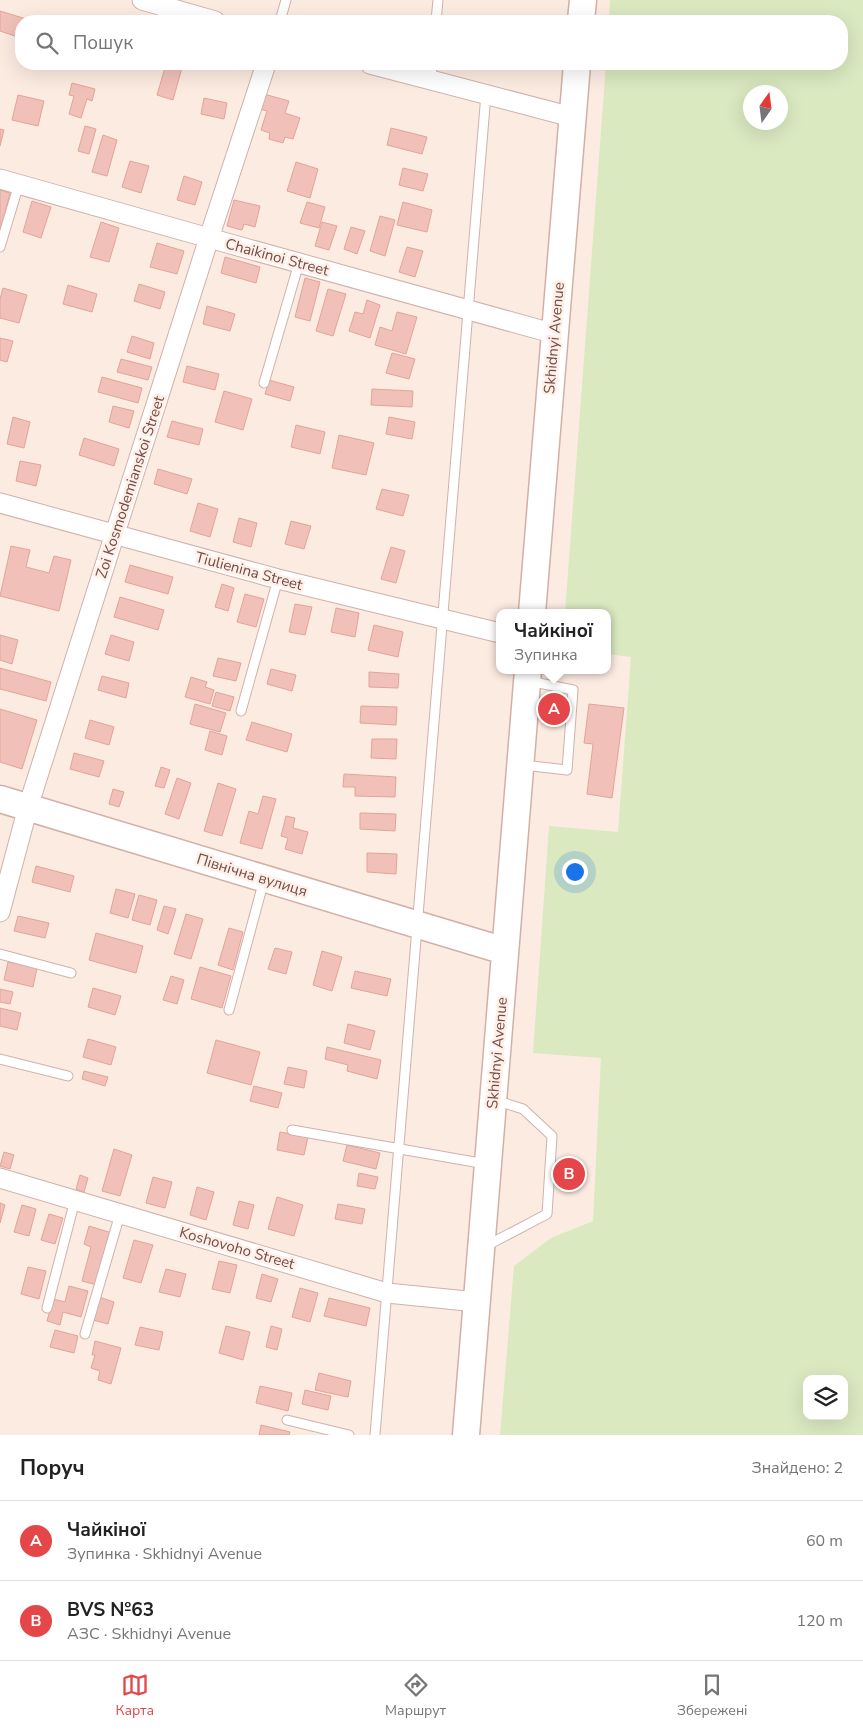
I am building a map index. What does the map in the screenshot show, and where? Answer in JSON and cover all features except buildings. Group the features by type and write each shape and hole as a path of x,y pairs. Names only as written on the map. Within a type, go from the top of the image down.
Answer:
{"main road":[{"path":"582,15 583,0"},
{"name":"Skhidnyi Avenue","path":"532,609 576,70"},
{"name":"Skhidnyi Avenue","path":"466,1435 527,675"},
{"name":"Північна вулиця","path":"0,799 505,951"}],"street":[{"path":"142,0 195,15"},
{"name":"Zoi Kosmodemianskoi Street","path":"0,912 28,807 264,70"},
{"path":"416,70 432,72 486,94 572,118"},
{"name":"Chaikinoi Street","path":"0,179 555,334"},
{"name":"Tiulienina Street","path":"0,503 278,579 496,632"},
{"name":"Koshovoho Street","path":"0,1178 387,1293 477,1302"}],"lane":[{"path":"282,15 286,0"},
{"path":"437,15 438,0"},
{"path":"375,1435 486,94"},
{"path":"0,247 19,184"},
{"path":"264,382 299,263"},
{"path":"241,711 278,579"},
{"path":"520,765 567,770 573,690 527,675"},
{"path":"229,1010 265,879"},
{"path":"0,954 71,973"},
{"path":"0,1059 68,1076"},
{"path":"481,1249 548,1214 552,1136 523,1109 493,1099"},
{"path":"292,1130 488,1165"},
{"path":"47,1308 75,1200"},
{"path":"85,1334 120,1214"},
{"path":"287,1420 349,1435"}],"green space":[{"path":"610,0 863,0 863,1435 500,1435 514,1266 551,1238 593,1221 601,1058 533,1053 549,826 618,832 631,657 611,654 611,609 565,609 606,70 848,70 848,15 609,15"}],"place":[{"name":"Чайкіної","path":"554,709"},
{"name":"BVS №63","path":"569,1174"}]}
